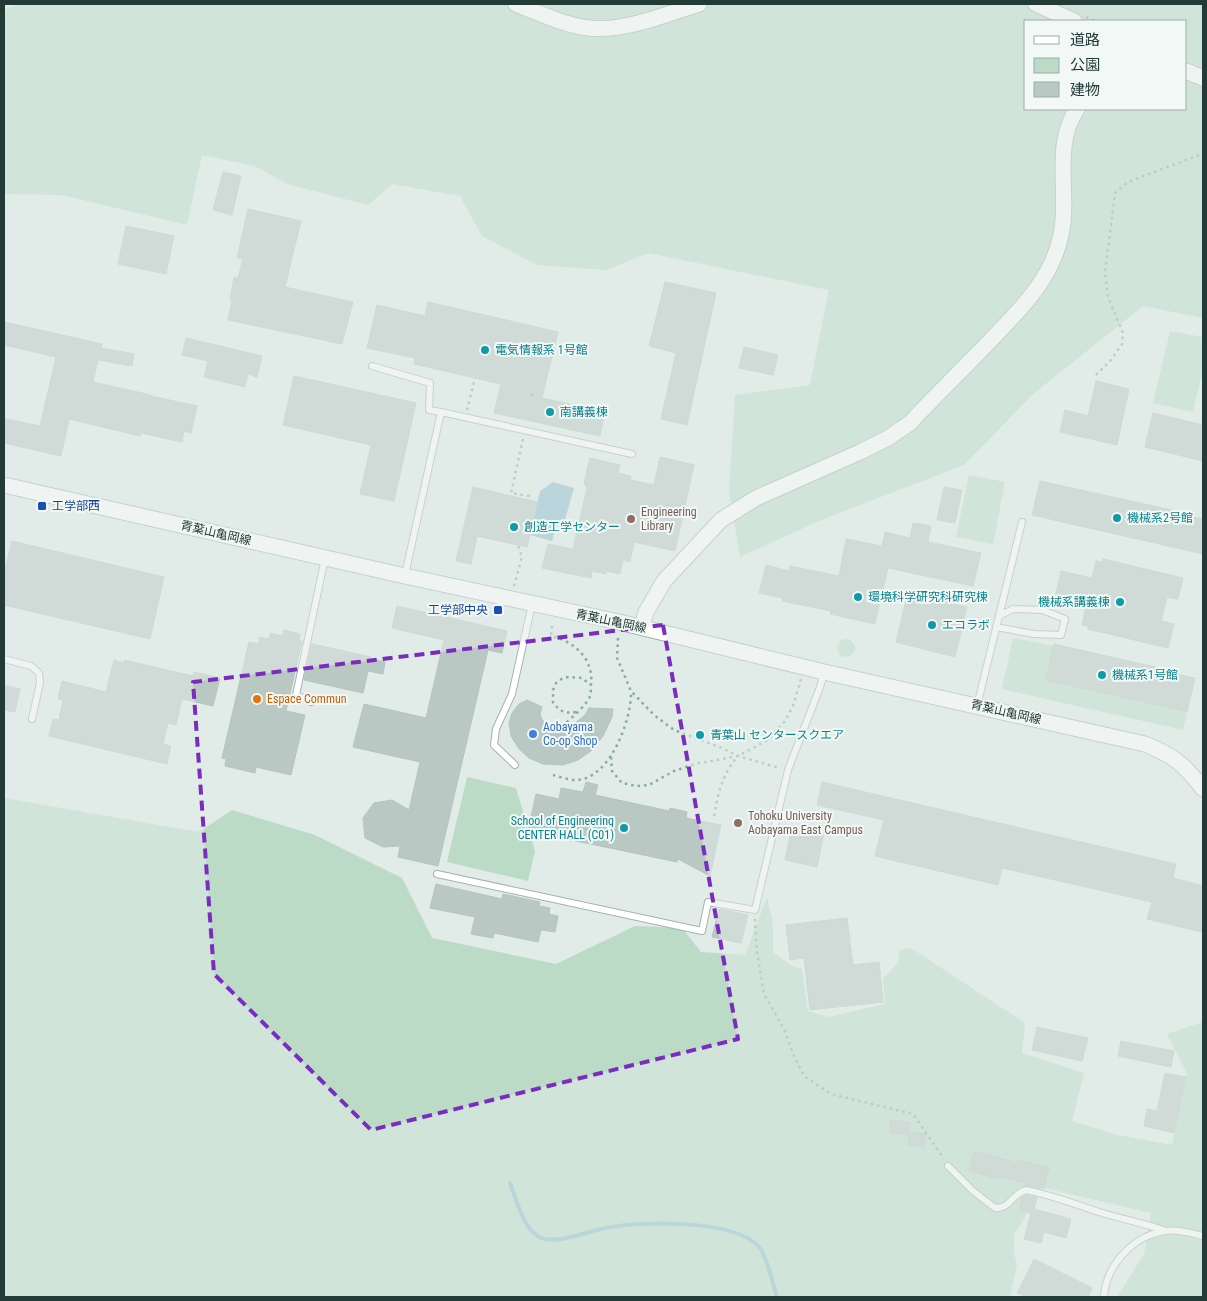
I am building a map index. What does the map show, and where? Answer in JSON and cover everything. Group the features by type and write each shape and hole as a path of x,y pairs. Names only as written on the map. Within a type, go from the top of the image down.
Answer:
{"street":[{"path":"516,4 568,23 590,28 608,28 648,20 699,4"},
{"path":"1036,4 1072,20"},
{"path":"1187,71 1203,78"},
{"path":"642,627 646,612 664,581 720,520 756,498 888,438 910,423 1032,296 1048,270 1061,236 1064,210 1063,152 1066,131 1076,110"},
{"name":"青葉山亀岡線","path":"4,485 512,600 642,627 824,672 1145,744 1167,753 1188,769 1203,789"}],"lane":[{"path":"372,366 430,383 429,410 632,454"},
{"path":"405,576 441,412"},
{"path":"977,706 1022,522"},
{"path":"311,702 296,695 326,558"},
{"path":"515,765 494,745 496,729 512,694 532,604"},
{"path":"996,627 1034,634 1061,636 1066,619 1042,610 1013,609 999,616"},
{"path":"4,659 31,666 39,672 40,683 32,719"},
{"path":"437,874 702,931 708,902 755,910 788,770 824,672"},
{"path":"948,1166 973,1191 996,1208 1008,1205 1019,1192 1026,1190 1077,1203 1100,1212 1166,1231 1203,1236"},
{"path":"1104,1297 1111,1272 1128,1249 1146,1236 1166,1231"}],"path":[{"path":"1096,375 1111,360 1122,344 1122,333 1108,297 1105,272 1116,193 1128,182 1203,155"},
{"path":"465,418 475,378"},
{"path":"532,396 533,392"},
{"path":"524,431 511,493 529,496 528,500"},
{"path":"512,600 522,557 518,545"},
{"path":"552,626 551,636 561,638 584,655 590,667 590,696 564,725"},
{"path":"618,638 617,658 631,691 654,716 674,730 738,756 782,768"},
{"path":"577,712 561,712 553,703 553,690 556,683 569,677 582,678 591,685"},
{"path":"611,757 612,771 622,783 636,786 649,785 674,771 695,764 738,756 766,741 776,732 785,721 793,706 800,681"},
{"path":"553,775 577,780 598,772 611,757 623,730 631,705 631,691"},
{"path":"714,816 717,797 727,769 738,756"},
{"path":"755,910 757,952 764,994 784,1030 804,1076 831,1094 913,1114 948,1166"}],"highlighted area":[{"path":"663,625 738,1039 371,1130 214,974 193,682"}],"green space":[{"path":"18,4 1203,4 1203,318 1143,306 1033,394 964,465 821,520 740,557 729,490 735,395 810,385 829,290 648,253 606,270 537,265 482,236 460,196 392,184 368,205 287,184 255,166 202,155 187,225 62,195 4,194 4,10"},
{"path":"1170,331 1203,337 1203,369 1193,412 1153,403"},
{"path":"969,475 1005,482 993,544 956,537"},
{"path":"1013,638 1054,646 1046,680 1187,713 1183,730 1002,689"},
{"path":"846,639 854,644 855,648 850,656 846,657 838,652 837,648 842,640"},
{"path":"467,777 516,788 535,851 528,881 447,862"},
{"path":"4,798 199,832 232,810 315,835 402,878 432,938 556,964 635,926 682,928 701,952 745,955 767,897 773,924 773,952 792,966 802,969 808,1011 828,1017 885,1004 883,978 898,963 900,950 911,948 1025,1023 1022,1053 1084,1073 1072,1121 1118,1135 1172,1145 1187,1073 1167,1034 1203,1022 1203,1297 1117,1297 1144,1254 1151,1213 1044,1188 1014,1234 1014,1253 1017,1264 1010,1297 4,1297"}],"water":[{"path":"553,482 574,488 564,523 557,522 552,541 530,535 540,491"}],"building":[{"path":"223,172 241,176 232,215 213,210"},
{"path":"248,209 301,221 285,287 353,302 342,344 228,320 234,277 238,278 243,259 237,258"},
{"path":"126,226 174,236 166,274 118,264"},
{"path":"665,282 716,293 687,425 661,419 676,353 649,346"},
{"name":"電気情報系 1号館","path":"428,302 558,332 542,398 605,412 600,436 494,413 501,384 414,364 415,358 367,348 377,305 425,316"},
{"path":"4,322 102,344 101,348 134,354 132,366 98,360 93,382 197,406 191,433 184,431 182,442 141,433 140,436 69,419 61,456 4,443 4,422 6,419 40,426 56,357 4,345"},
{"path":"186,338 262,356 257,377 248,374 245,387 204,377 208,361 182,355"},
{"path":"744,347 778,355 773,375 739,368"},
{"path":"294,376 416,403 394,501 360,494 371,445 283,425"},
{"path":"1096,381 1129,389 1117,445 1060,432 1065,410 1088,416"},
{"path":"1153,413 1203,425 1203,461 1145,447"},
{"name":"Engineering Library","path":"660,457 694,465 675,551 634,542 630,562 623,560 620,574 592,571 591,578 542,568 548,544 573,549 587,488 584,483 590,458 620,465 618,473 631,476 630,480 654,485"},
{"name":"機械系2号館","path":"1040,481 1190,514 1190,516 1203,519 1203,554 1032,515"},
{"name":"創造工学センター","path":"473,487 537,502 527,547 477,536 471,564 456,561"},
{"path":"944,487 962,490 955,523 937,520"},
{"path":"913,523 931,526 928,542 981,553 973,586 888,568 875,624 830,614 831,611 782,601 783,598 759,593 766,565 789,571 790,566 839,576 846,539 882,546 885,532 910,538"},
{"path":"12,541 164,577 150,639 4,605 4,574"},
{"name":"機械系講義棟","path":"1103,559 1183,578 1178,599 1167,597 1161,621 1174,624 1168,648 1088,629 1088,626 1082,625 1086,605 1055,598 1061,571 1092,578 1096,561 1102,562"},
{"name":"エコラボ","path":"908,592 967,607 955,657 896,642"},
{"path":"397,606 507,631 502,653 488,650 438,866 398,857 400,846 383,847 365,838 363,818 374,803 392,800 409,810 420,762 353,747 364,704 426,718 444,640 392,628"},
{"path":"284,630 300,634 299,641 302,641 286,711 305,715 291,775 256,767 255,773 225,766 226,759 222,758 249,642 258,644 260,637 269,639 270,633 283,636"},
{"path":"312,644 371,657 371,659 385,662 383,674 368,671 363,693 304,680"},
{"name":"機械系1号館","path":"1054,644 1195,678 1187,712 1046,680"},
{"path":"114,660 124,663 124,660 193,676 194,672 220,678 213,706 182,699 176,725 168,723 163,744 171,746 167,764 49,736 53,719 59,720 63,700 58,699 62,681 106,692"},
{"path":"4,685 20,689 15,712 4,710"},
{"path":"527,700 542,707 540,714 542,720 551,727 559,728 574,724 585,715 589,708 613,709 612,717 603,736 591,751 578,760 563,765 543,764 529,758 519,749 511,736 509,723 512,713 519,704"},
{"name":"School of Engineering CENTER HALL (C01)","path":"586,782 598,785 595,795 669,811 670,808 687,812 686,818 721,825 710,876 678,859 677,862 528,831 536,794 559,799 561,788 583,792"},
{"path":"822,782 1176,864 1173,878 1203,886 1202,932 1147,919 1152,902 1002,868 998,885 875,856 884,820 817,805"},
{"path":"792,826 824,833 817,867 785,860"},
{"path":"436,884 502,899 503,894 540,902 539,906 550,908 549,914 558,916 555,932 541,930 538,942 494,933 493,938 471,934 475,917 430,908"},
{"path":"719,909 748,915 741,943 712,937"},
{"path":"847,918 853,965 879,962 883,1002 810,1010 804,958 790,960 786,925"},
{"path":"1037,1027 1088,1038 1082,1061 1032,1050"},
{"path":"1121,1041 1174,1051 1171,1067 1118,1056"},
{"path":"1165,1073 1186,1077 1174,1133 1144,1126 1147,1109 1157,1111"},
{"path":"891,1120 910,1122 908,1135 889,1133"},
{"path":"910,1132 926,1134 924,1148 908,1145"},
{"path":"974,1151 1018,1163 1018,1160 1049,1168 1044,1188 1025,1185 1026,1183 999,1176 998,1179 969,1171"},
{"path":"1026,1195 1037,1198 1034,1209 1071,1219 1066,1238 1044,1232 1041,1243 1024,1239 1031,1213 1019,1210 1022,1197"},
{"path":"1034,1259 1092,1288 1088,1297 1027,1297 1017,1293"}],"waterway":[{"path":"510,1183 525,1222 535,1234 547,1240 562,1239 601,1229 637,1224 707,1226 729,1231 746,1238 762,1251 777,1297"}],"place":[{"name":"電気情報系 1号館","path":"485,350"},
{"name":"南講義棟","path":"550,412"},
{"name":"工学部西","path":"42,506"},
{"name":"機械系2号館","path":"1117,518"},
{"name":"Engineering Library","path":"631,519"},
{"name":"創造工学センター","path":"514,527"},
{"name":"環境科学研究科研究棟","path":"858,597"},
{"name":"機械系講義棟","path":"1120,602"},
{"name":"工学部中央","path":"498,610"},
{"name":"エコラボ","path":"932,625"},
{"name":"機械系1号館","path":"1102,675"},
{"name":"Espace Commun","path":"257,699"},
{"name":"Aobayama Co-op Shop","path":"533,734"},
{"name":"青葉山 センタースクエア","path":"700,735"},
{"name":"Tohoku University Aobayama East Campus","path":"738,823"},
{"name":"School of Engineering CENTER HALL (C01)","path":"624,828"}]}
